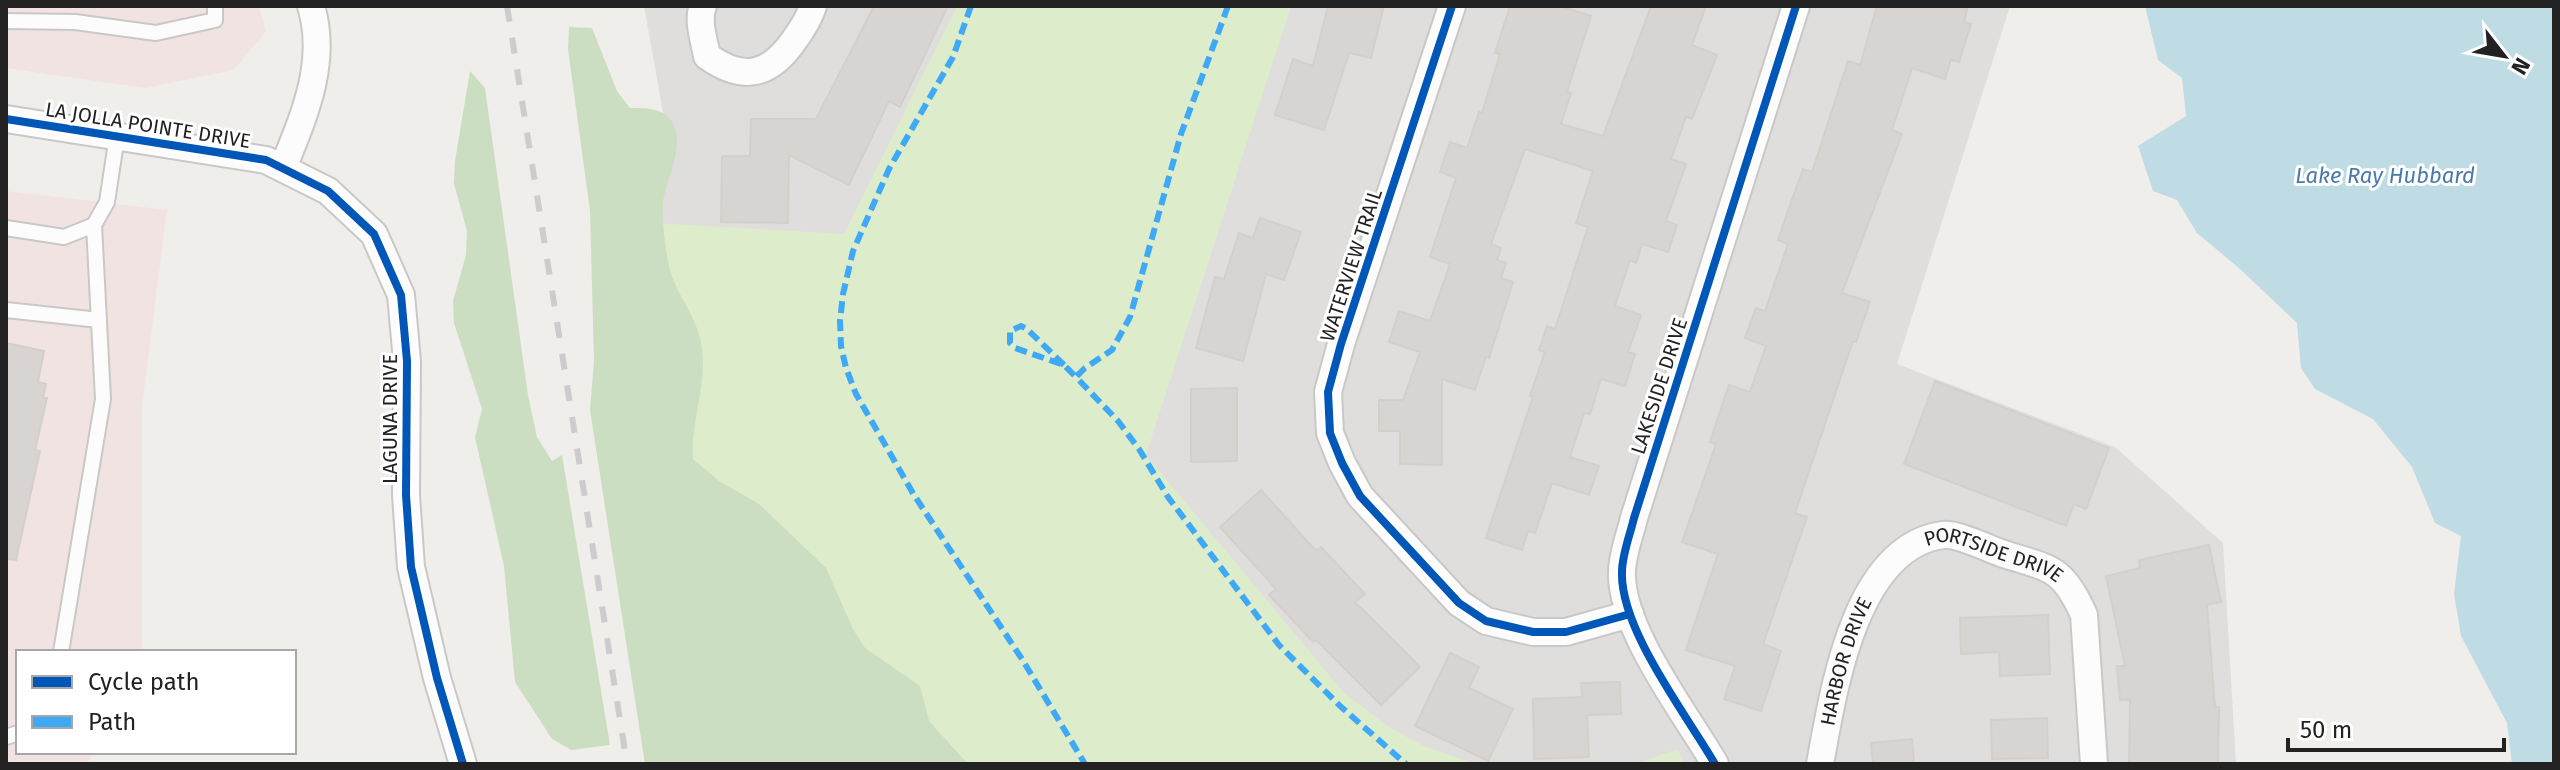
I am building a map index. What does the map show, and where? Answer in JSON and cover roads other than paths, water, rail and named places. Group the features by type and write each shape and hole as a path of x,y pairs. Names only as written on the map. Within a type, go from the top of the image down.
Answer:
{"street":[{"path":"283,168 302,120 318,55 317,28 311,6"},
{"path":"703,6 701,28 707,56 724,68 740,72 765,70 784,56 809,19 813,6"},
{"name":"WATERVIEW TRAIL","path":"1452,6 1341,344 1328,392 1330,433 1360,496 1459,603 1486,621 1533,632 1566,632 1630,614"},
{"name":"LAKESIDE DRIVE","path":"1715,764 1649,654 1626,605 1621,571 1634,518 1796,6"},
{"name":"LA JOLLA POINTE DRIVE","path":"6,119 266,160 283,168"},
{"name":"LAGUNA DRIVE","path":"283,168 328,191 374,234 401,295 407,361 406,495 411,567 437,678 463,764"},
{"name":"PORTSIDE DRIVE","path":"1887,564 1915,542 1946,534 2058,572 2074,593 2084,615 2094,764"},
{"name":"HARBOR DRIVE","path":"1820,764 1832,697 1856,621 1887,564"}],"lane":[{"path":"6,21 75,22 156,33 215,20 215,6"},
{"path":"61,650 103,399 94,225 107,202 117,136"},
{"path":"6,228 64,237 94,225"},
{"path":"6,310 99,320"}],"water":[{"name":"Lake Ray Hubbard","path":"2145,6 2554,6 2554,764 2512,764 2507,723 2461,636 2454,594 2461,536 2435,523 2412,467 2373,419 2315,389 2301,368 2297,323 2197,233 2177,200 2153,191 2138,146 2186,116 2182,78 2158,60"}],"railway":[{"path":"507,6 627,764"}]}
